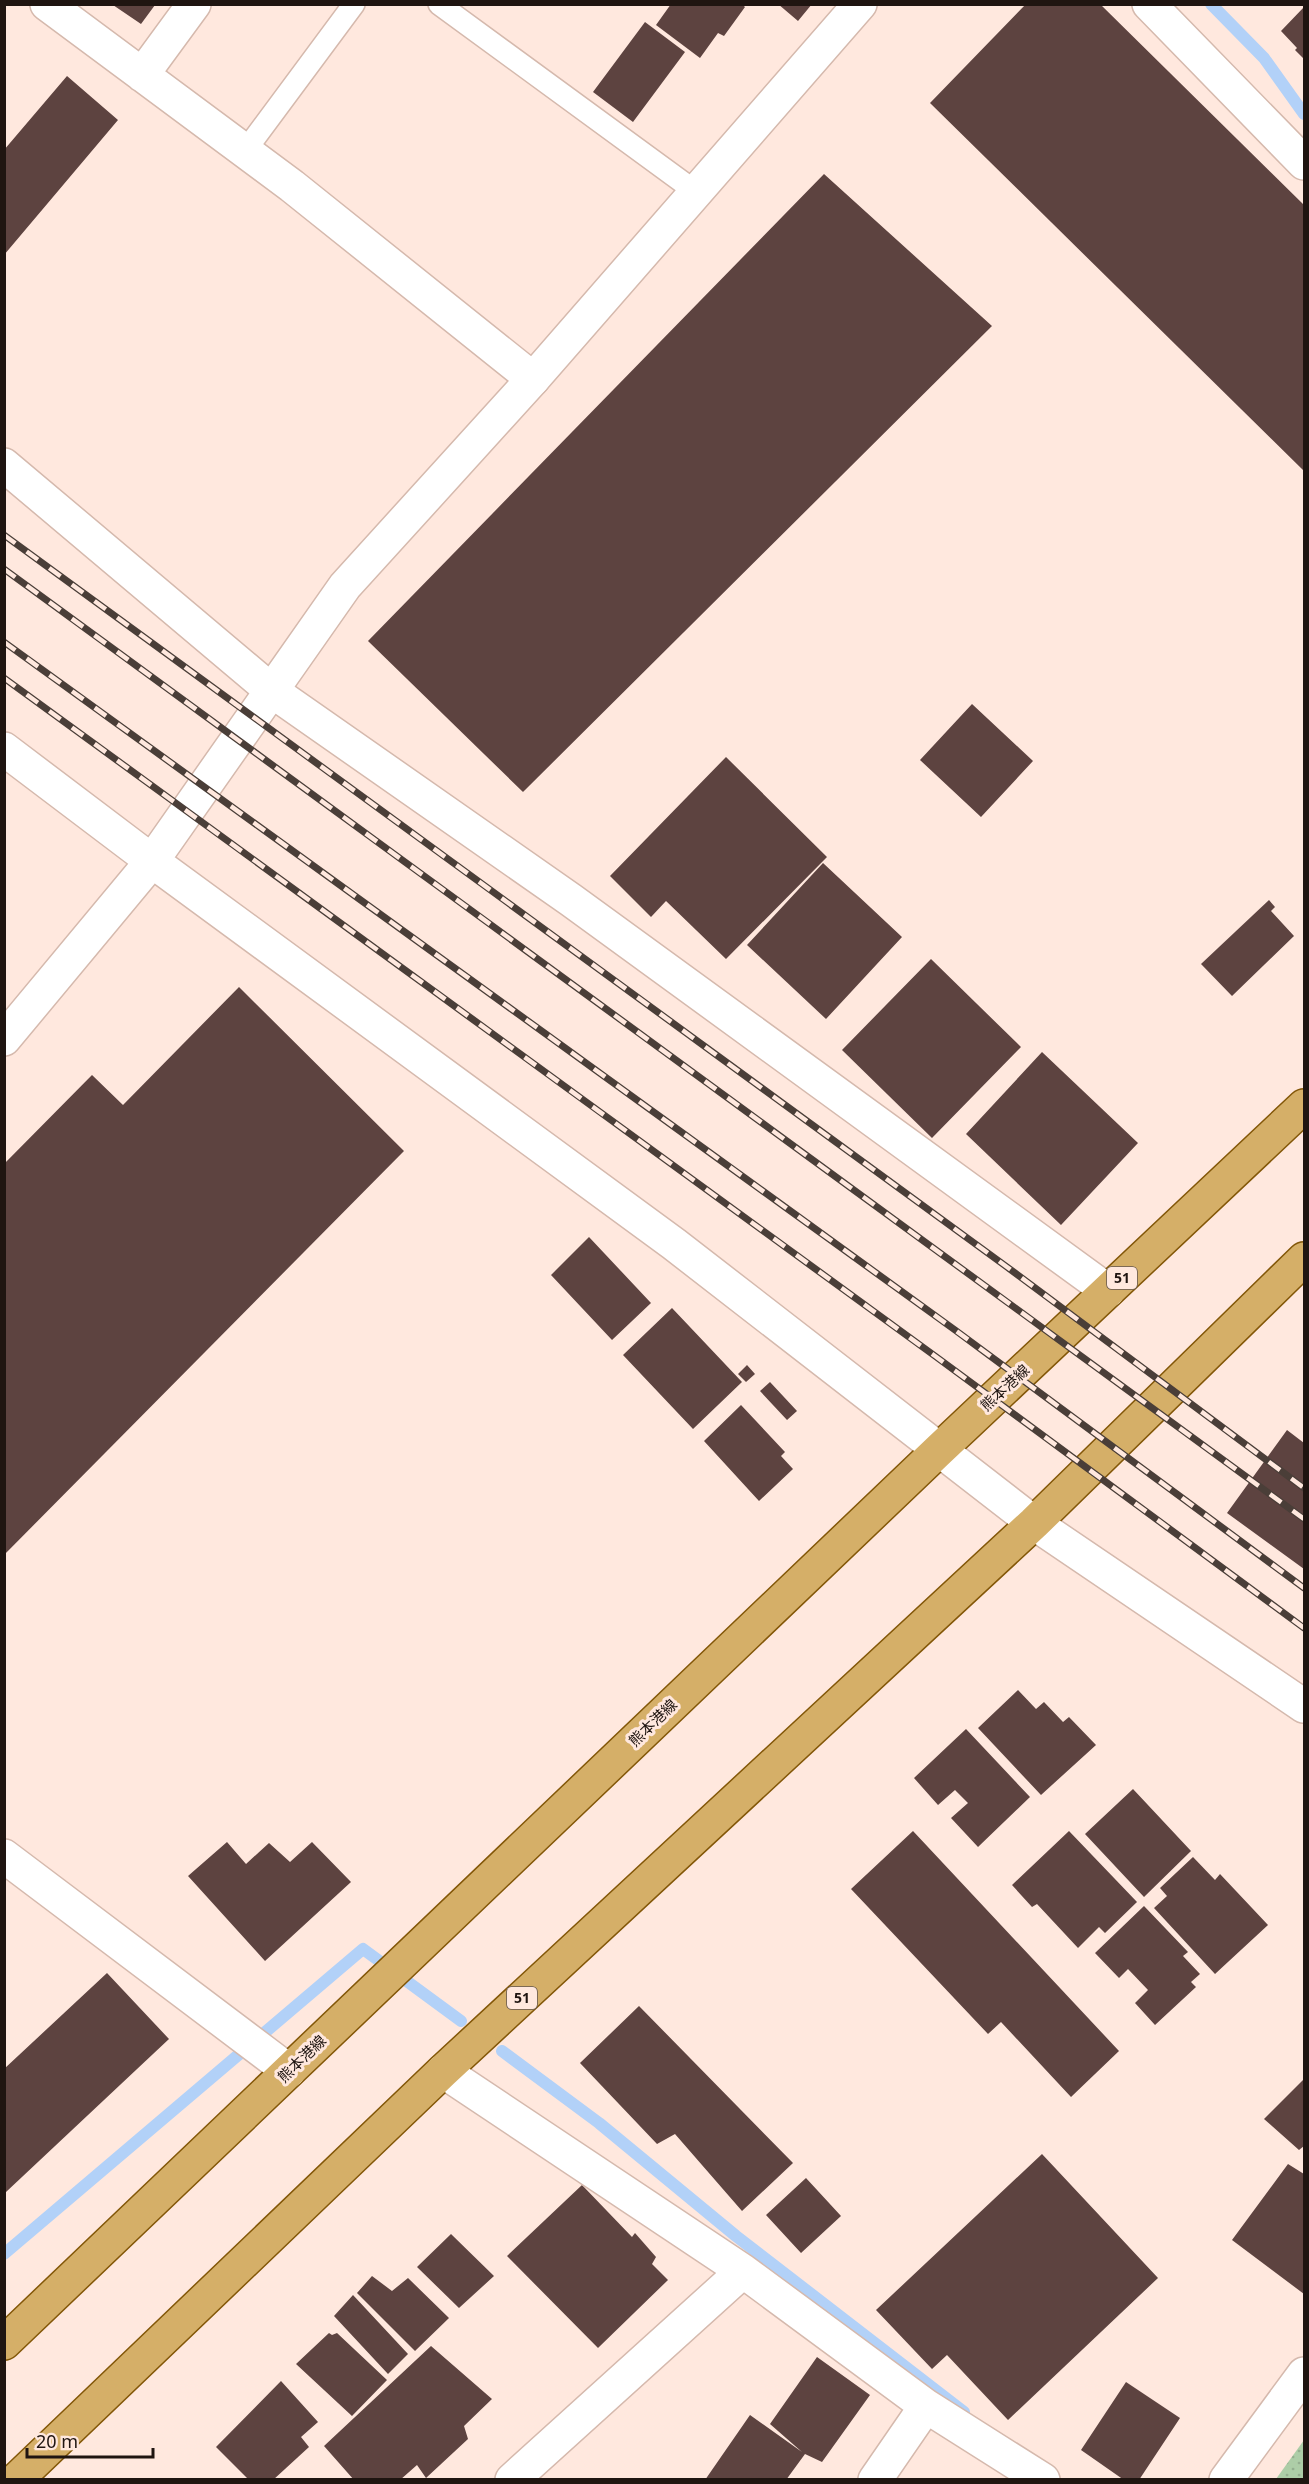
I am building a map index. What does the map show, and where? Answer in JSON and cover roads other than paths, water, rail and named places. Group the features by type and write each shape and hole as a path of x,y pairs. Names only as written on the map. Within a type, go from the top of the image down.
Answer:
{"main road":[{"name":"熊本港線","path":"4,2343 939,1450 1305,1106"},
{"name":"51","path":"16,2480 443,2071 1034,1523 1305,1259"}],"street":[{"path":"47,4 302,193 532,379"},
{"path":"142,75 194,4"},
{"path":"4,1039 152,861 345,586 532,379 860,4"},
{"path":"1149,4 1305,163"},
{"path":"4,465 272,691 571,900 1108,1291"},
{"path":"4,749 152,861 674,1244 1034,1523 1305,1706"},
{"path":"4,1856 289,2071"},
{"path":"443,2071 743,2271 926,2406 1043,2480"},
{"path":"512,2480 743,2271"},
{"path":"1226,2480 1305,2374"},
{"path":"875,2480 926,2406"}],"lane":[{"path":"245,151 354,4"},
{"path":"439,4 696,192"}],"waterway":[{"path":"1211,4 1264,58 1304,114"},
{"path":"4,2254 363,1949 461,2021"},
{"path":"502,2051 599,2123 736,2236 964,2412"}],"railway":[{"path":"4,535 1007,1267 1304,1488"},
{"path":"4,569 1304,1519"},
{"path":"4,642 955,1330 1304,1588"},
{"path":"4,678 935,1356 1304,1628"}]}
